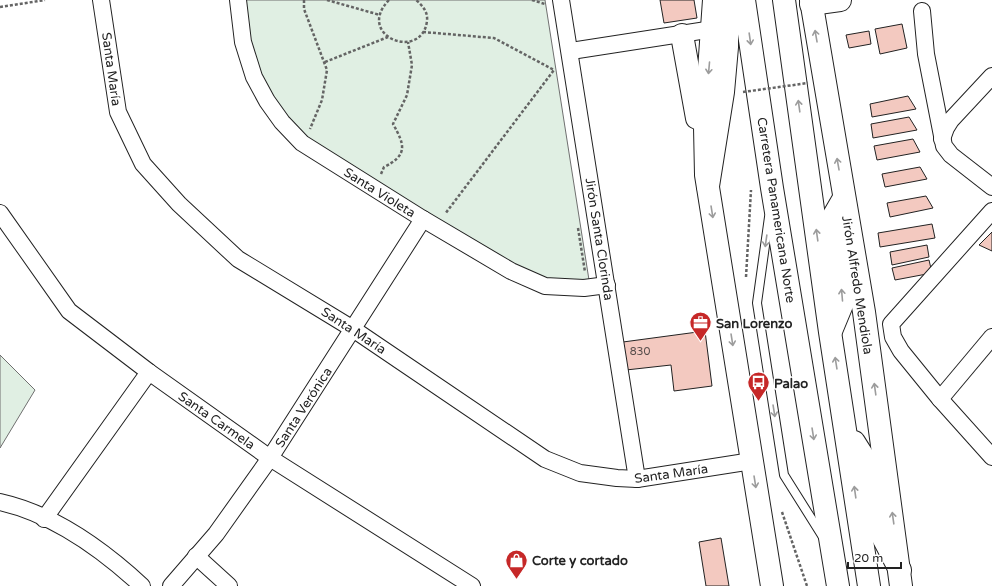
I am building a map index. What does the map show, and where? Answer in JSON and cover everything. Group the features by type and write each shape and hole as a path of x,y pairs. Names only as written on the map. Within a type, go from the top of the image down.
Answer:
{"main road":[{"path":"707,180 705,127 714,0"},
{"path":"707,180 723,92 727,47 727,0"},
{"name":"Carretera Panamericana Norte","path":"744,0 772,188 838,586"},
{"path":"784,0 830,332 869,586"},
{"path":"811,2 840,0"},
{"name":"Jirón Alfredo Mendiola","path":"811,2 864,312 901,578"},
{"path":"682,35 707,180 772,586"},
{"path":"830,332 843,302 833,217 844,198"},
{"path":"846,429 866,461 879,530 901,578"}],"street":[{"name":"Santa María","path":"101,0 118,112 143,164 179,204 238,259 354,329 545,459 580,472 617,478 638,479 752,461"},
{"name":"Santa Violeta","path":"238,0 243,42 254,78 267,101 282,122 302,143 423,219 511,271 545,286 584,288 606,285"},
{"name":"Jirón Santa Clorinda","path":"561,0 571,51 606,285 638,479"},
{"path":"922,11 926,54 944,146 951,155 992,187"},
{"path":"571,51 713,29"},
{"path":"942,139 951,120 992,76"},
{"path":"992,211 891,324 892,337 898,346 940,399 992,457"},
{"name":"Santa Carmela","path":"0,213 69,311 149,372 270,458 472,586"},
{"name":"Santa Verónica","path":"171,586 216,534 270,458 423,219"},
{"path":"940,399 992,337"},
{"path":"44,518 149,372"},
{"path":"0,502 24,509 86,540 121,567 142,586"},
{"path":"196,556 229,586"}],"lane":[{"path":"772,188 757,303 784,475 832,552"}],"path":[{"path":"0,7 45,0"},
{"path":"304,0 304,9 325,62 326,70 322,100 309,133 304,130"},
{"path":"327,0 380,15"},
{"path":"389,0 383,6 380,15 380,24 388,37 394,41 408,42 423,32 426,25 426,12 423,6 416,0"},
{"path":"423,32 494,38 554,70 443,217"},
{"path":"325,62 388,37"},
{"path":"379,179 384,167 396,160 402,151 402,140 393,124 406,95 412,65 408,42"},
{"path":"743,92 808,83"}],"green space":[{"path":"245,0 545,0 589,280 544,279 509,264 306,137 276,107 261,81 250,43"},
{"path":"0,355 35,390 0,448"}],"building":[{"path":"660,0 694,0 697,18 664,23"},
{"path":"902,24 907,48 880,54 875,29"},
{"path":"869,31 871,44 849,48 846,35"},
{"path":"908,96 916,109 872,117 870,104"},
{"path":"909,117 917,130 873,138 871,124"},
{"path":"913,139 920,152 877,160 874,146"},
{"path":"920,167 927,179 885,187 882,174"},
{"path":"926,196 933,208 890,217 887,203"},
{"path":"932,224 935,238 880,247 878,233"},
{"path":"992,232 992,251 979,245"},
{"path":"927,245 929,257 892,265 890,252"},
{"path":"929,260 932,273 895,280 892,268"},
{"path":"705,331 712,386 674,391 671,365 626,370 623,342"},
{"path":"721,538 729,586 706,586 699,542"}],"place":[{"name":"San Lorenzo","path":"700,342"},
{"name":"Palao","path":"758,402"},
{"name":"Corte y cortado","path":"517,580"}]}
